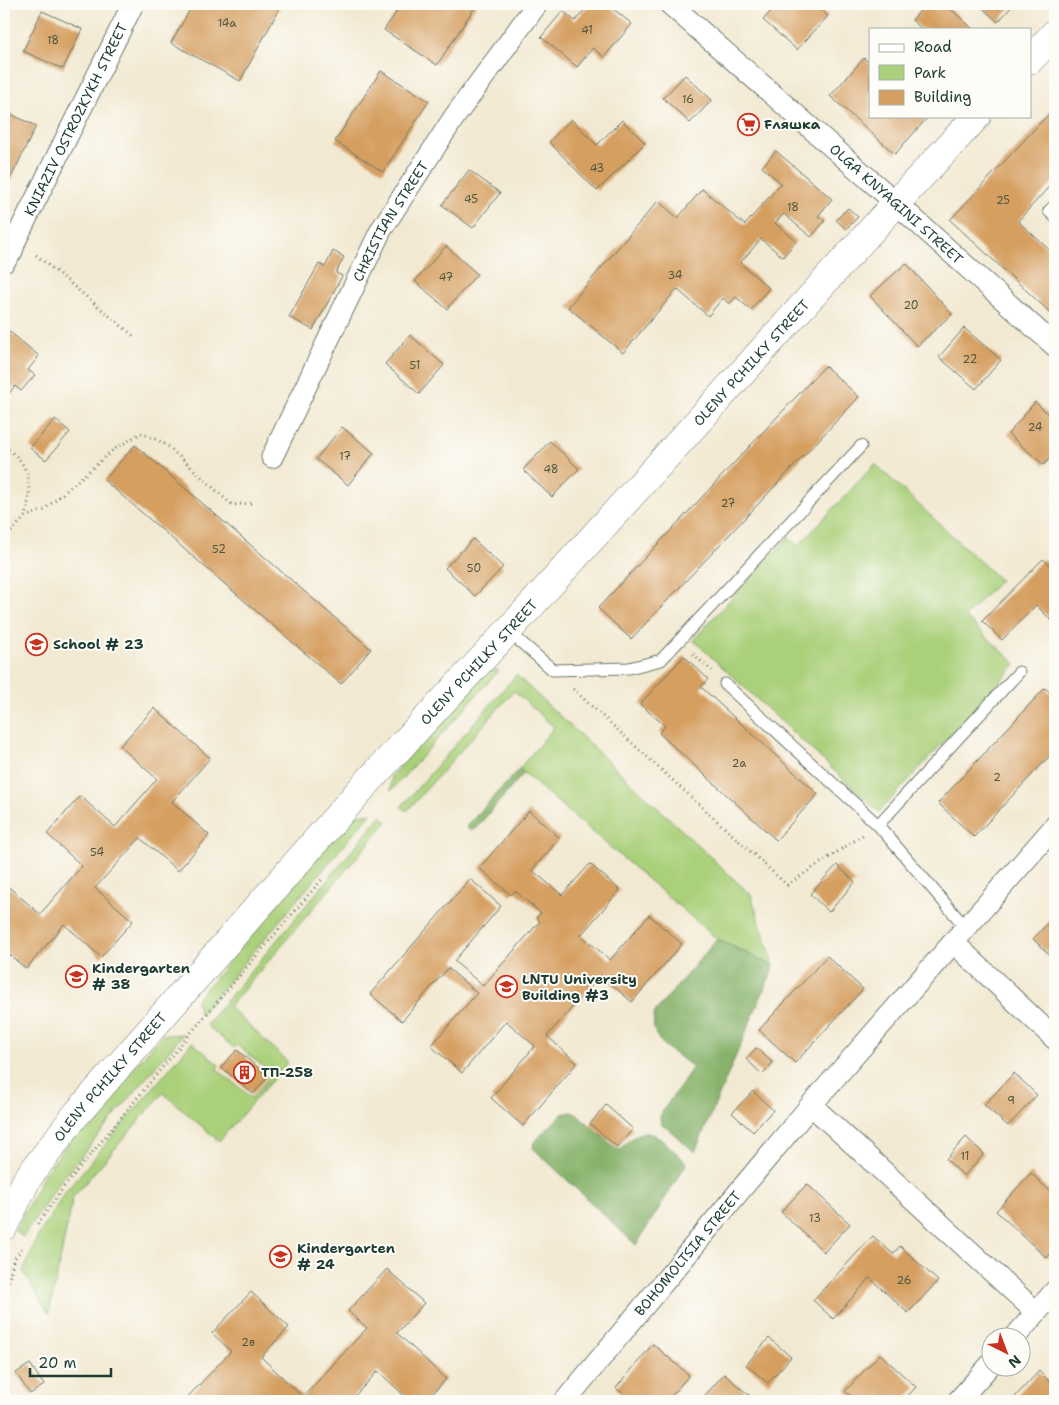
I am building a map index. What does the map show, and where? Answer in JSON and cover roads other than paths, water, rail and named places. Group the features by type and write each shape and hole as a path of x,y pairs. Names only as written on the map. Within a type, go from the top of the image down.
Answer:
{"street":[{"name":"KNIAZIV OSTROZKYKH STREET","path":"9,249 133,4"},
{"name":"CHRISTIAN STREET","path":"272,457 381,230 455,116 537,4"},
{"name":"OLGA KNYAGINI STREET","path":"670,4 1055,346"},
{"path":"1032,58 1055,34"},
{"name":"OLENY PCHILKY STREET","path":"4,1226 27,1179 74,1118 363,787 508,631 975,118"},
{"name":"BOHOMOLTSIA STREET","path":"564,1401 812,1105 1055,826"},
{"path":"960,936 1055,1039"},
{"path":"812,1105 1036,1312"},
{"path":"1022,1328 1055,1291"},
{"path":"958,1401 982,1374"}],"lane":[{"path":"1055,205 1049,211 1055,217"},
{"path":"508,631 553,670 629,668 661,660 860,446"},
{"path":"878,825 1020,672"},
{"path":"725,684 878,825 960,936"}],"place":[{"name":"Fляшка","path":"748,124"},
{"name":"School # 23","path":"37,644"},
{"name":"Kindergarten # 38","path":"76,976"},
{"name":"LNTU University Building #3","path":"506,987"},
{"name":"ТП-258","path":"245,1072"},
{"name":"Kindergarten # 24","path":"281,1256"}]}
